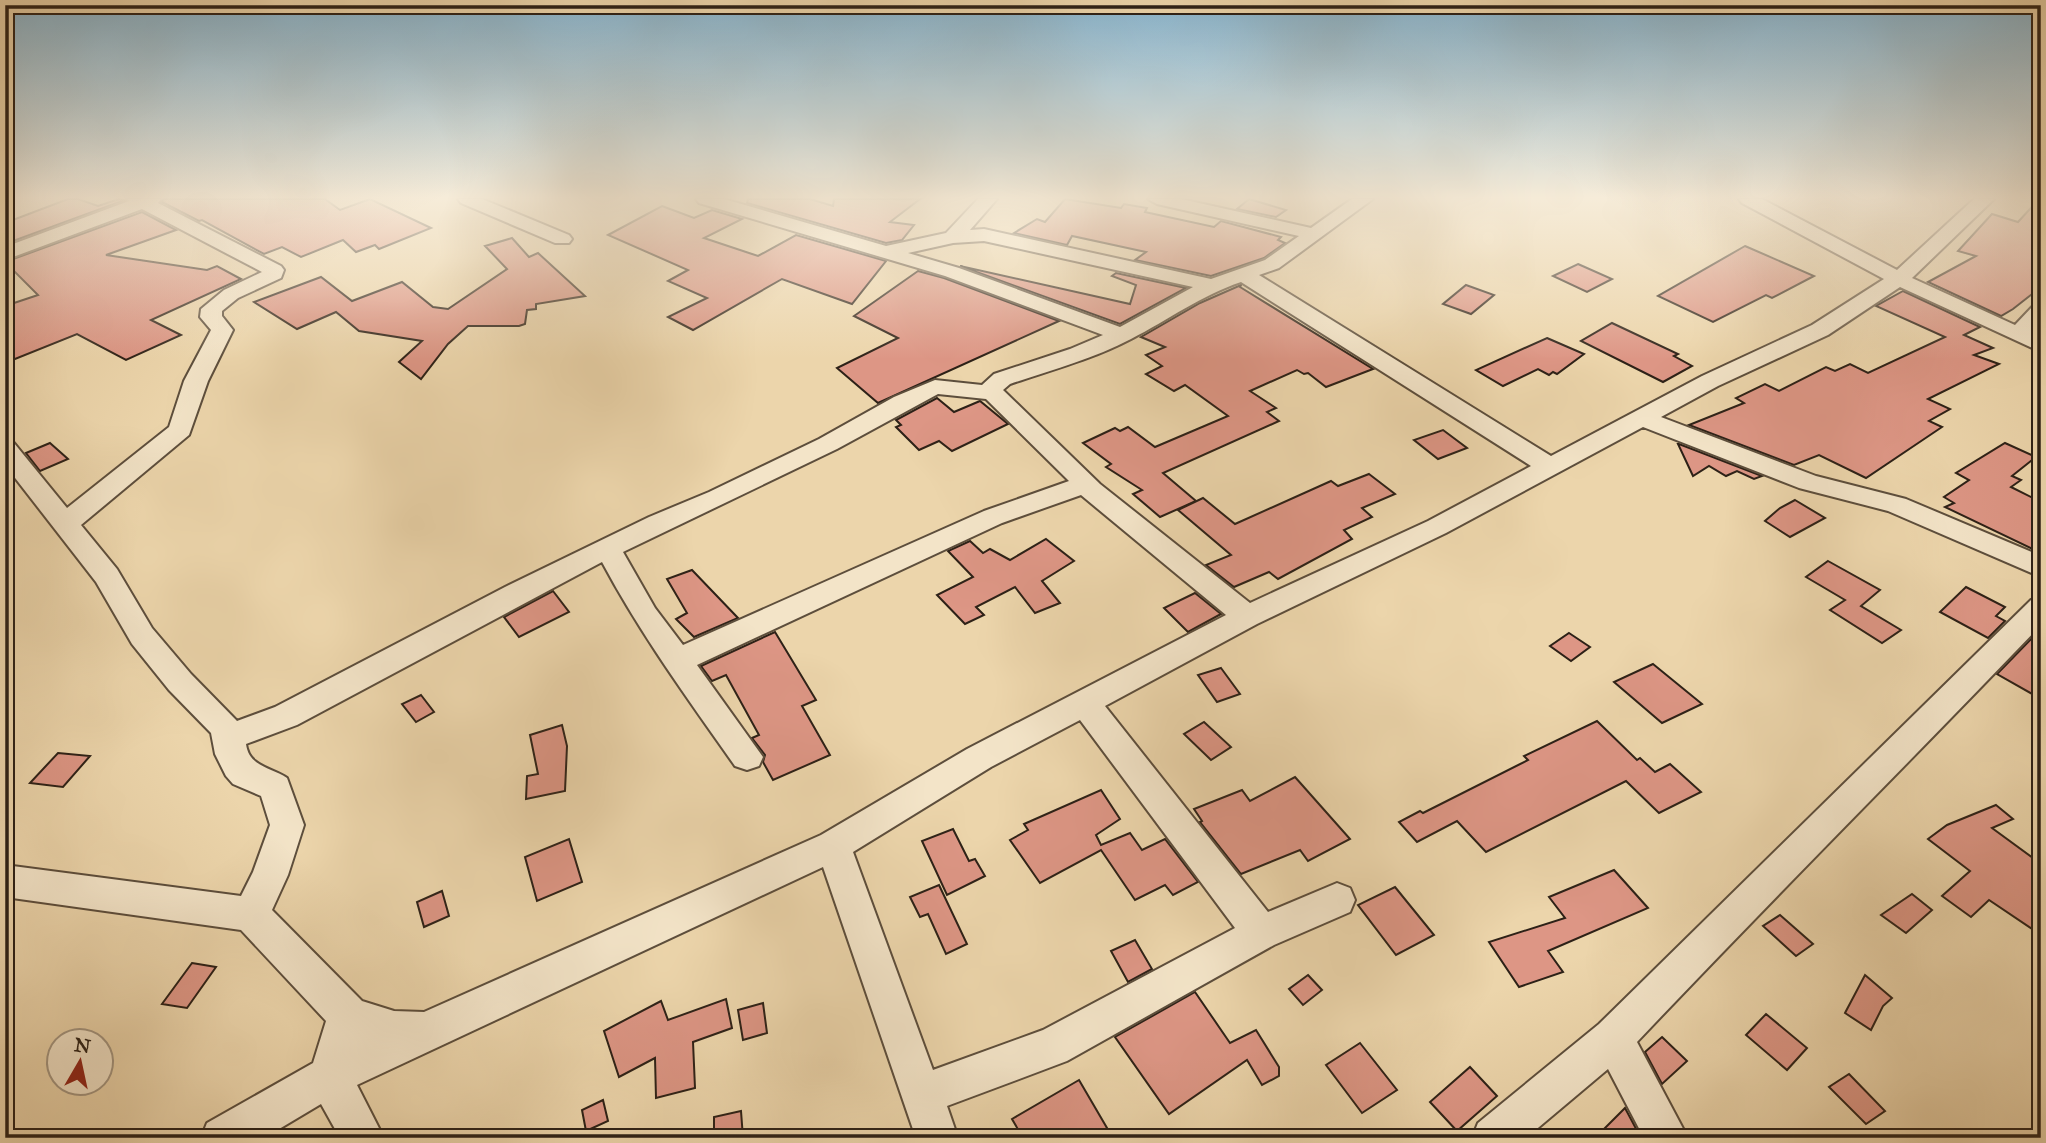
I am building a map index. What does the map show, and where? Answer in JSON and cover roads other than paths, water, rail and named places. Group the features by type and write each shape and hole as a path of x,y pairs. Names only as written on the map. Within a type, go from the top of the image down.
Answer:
{"street":[{"path":"65,524 180,430 196,381 222,330 211,317 212,309 220,300 274,274 274,270 241,252"},
{"path":"885,252 987,284 1122,335"},
{"path":"1066,252 1212,285"},
{"path":"1247,617 1085,485 1087,484 993,393 991,388 1002,379 1079,354 1122,335 1212,285 1272,264 1288,252"},
{"path":"1849,252 1963,311 2041,345"},
{"path":"222,1138 329,1077 833,845 979,758 1247,617 1437,527 1710,381 1820,330 1899,279 1928,252"},
{"path":"1243,274 1551,467"},
{"path":"2019,334 2041,311"},
{"path":"229,737 286,716 514,594 657,523 718,498 828,444 902,402 935,387 993,393"},
{"path":"1642,418 1808,482 1897,505 2041,567"},
{"path":"5,449 107,576 142,636 180,682 223,724 229,737 231,754 238,766 245,774 275,788 288,825 266,886 251,914"},
{"path":"677,661 993,517 1087,484"},
{"path":"608,549 646,615 747,757"},
{"path":"1493,1138 1613,1038 2041,607"},
{"path":"1086,704 1261,933"},
{"path":"833,845 937,1138"},
{"path":"5,881 251,914 348,1015 370,1026 394,1031 425,1032"},
{"path":"921,1095 1053,1047 1261,933 1337,900"},
{"path":"348,1015 329,1077 363,1138"},
{"path":"1613,1038 1667,1138"}]}
